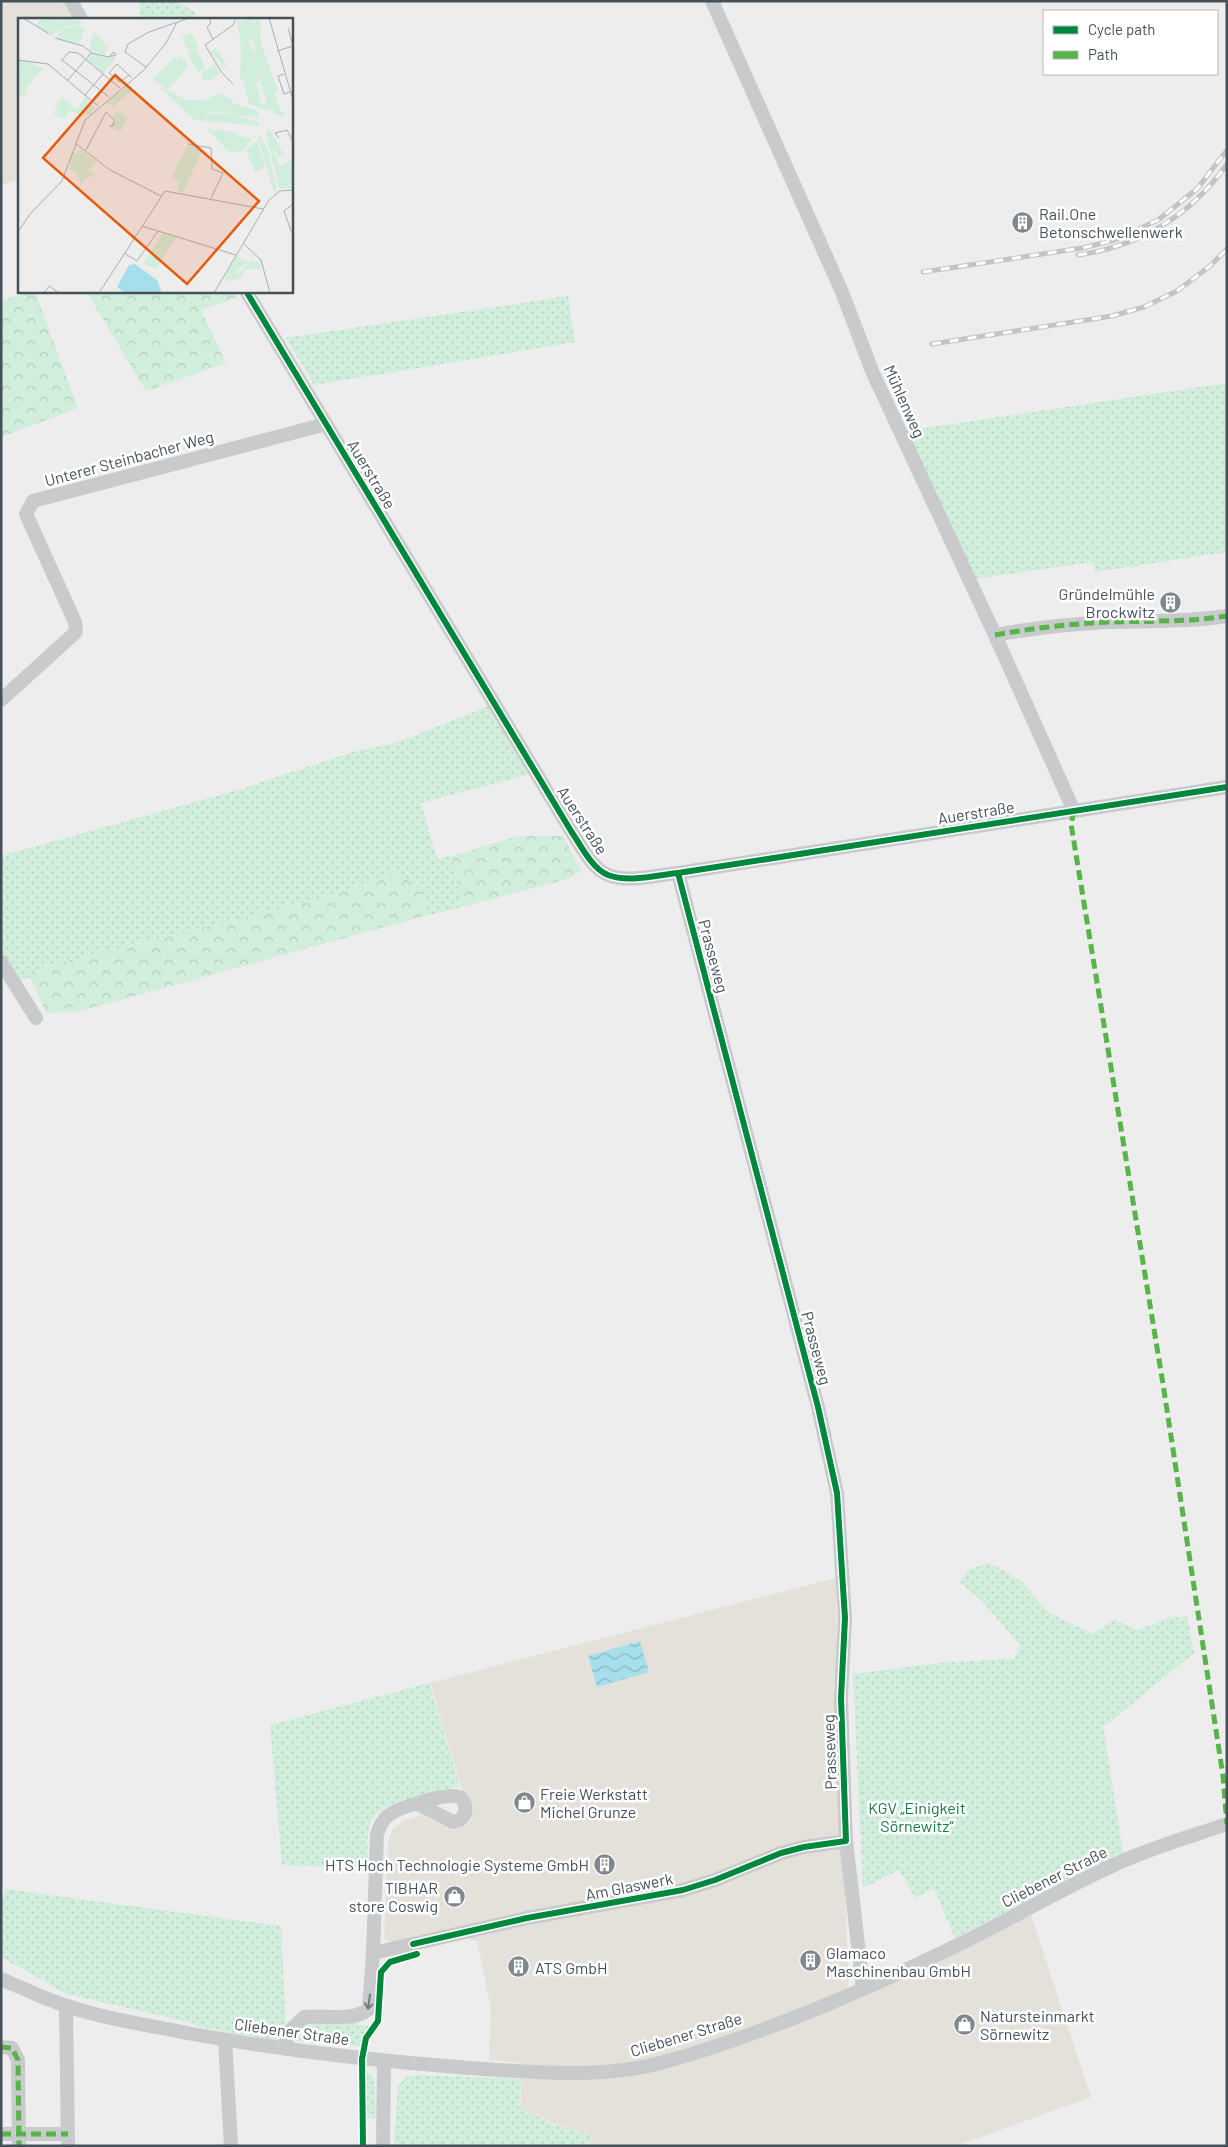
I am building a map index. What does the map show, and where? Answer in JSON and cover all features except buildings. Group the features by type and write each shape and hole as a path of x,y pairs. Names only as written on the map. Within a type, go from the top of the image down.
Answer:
{"street":[{"path":"71,1 80,18"},
{"name":"Mühlenweg","path":"712,1 842,292 872,371 995,635 1074,811"},
{"name":"Auerstraße","path":"247,292 571,831 595,864 608,875 627,878 678,873 1227,787"},
{"name":"Unterer Steinbacher Weg","path":"1,700 76,632 75,622 26,514 33,501 326,424"},
{"path":"995,635 1040,627 1108,622 1191,621 1227,616"},
{"name":"Prasseweg","path":"678,873 818,1407 837,1493 845,1618 841,1698 846,1842 863,1988"},
{"path":"1,962 36,1018"},
{"path":"285,2048 288,2034 294,2025 304,2017 346,2016 364,2013 369,2009 377,1835 380,1826 389,1815 401,1808 418,1804"},
{"name":"Cliebener Straße","path":"1,1979 66,2006 129,2022 225,2040 384,2061 579,2074 630,2070 697,2052 863,1988 966,1941 1110,1867 1227,1824"},
{"name":"Am Glaswerk","path":"373,1953 527,1918 683,1890 715,1880 781,1853 804,1847 846,1842"},
{"path":"1,2134 19,2140 68,2140 66,2006"},
{"path":"225,2040 231,2146"},
{"path":"1,2047 12,2048 18,2060 19,2140"},
{"path":"383,2146 384,2061"}],"shaded area":[{"path":"1,1 63,1 72,18 18,18 18,180 1,185"},
{"path":"836,1578 837,1663 849,2000 1031,1915 1091,2097 956,2146 591,2146 588,2134 552,2123 519,2107 523,2063 489,2060 491,2009 477,1941 440,1933 391,1942 384,1938 388,1841 393,1829 405,1820 422,1815 453,1830 463,1827 471,1820 473,1808 461,1786 430,1683"}],"green space":[{"path":"138,1 177,1 196,13 194,18 141,18"},
{"path":"35,292 78,408 1,437 1,300"},
{"path":"87,292 235,292 238,297 201,310 226,363 146,391"},
{"path":"568,296 575,342 314,385 286,338"},
{"path":"1227,383 1227,552 1095,572 1093,562 973,579 905,431"},
{"path":"489,706 531,774 421,803 436,856 439,859 452,856 462,907 428,915 417,885 394,872 330,896 43,967 30,977 14,983 1,963 1,856 238,790 356,751 396,743"},
{"path":"518,836 563,836 581,871 568,879 462,907 452,856"},
{"path":"394,872 417,885 428,915 77,1012 46,1013 30,977 43,967 330,896"},
{"name":"KGV „Einigkeit Sörnewitz“","path":"990,1563 1020,1580 1048,1612 1092,1634 1115,1620 1138,1630 1169,1618 1187,1616 1194,1653 1105,1726 1103,1724 1123,1854 955,1938 934,1888 915,1898 899,1870 863,1888 853,1674 949,1662 1014,1659 1020,1645 982,1601 960,1582 969,1569"},
{"path":"429,1683 460,1786 400,1801 379,1811 370,1823 368,1868 282,1865 270,1725"},
{"path":"5,1889 281,1926 286,2029 278,2041 199,2027 193,2023 67,1994 1,1957 1,1912"},
{"path":"359,2020 359,2025 369,2025 369,2032 361,2046 292,2041 301,2024"},
{"path":"365,2068 374,2079 376,2118 366,2118"},
{"path":"414,2075 522,2079 519,2107 552,2124 588,2134 591,2146 394,2146 398,2086 405,2078"}],"water":[{"path":"640,1641 649,1672 597,1687 588,1656"}],"railway":[{"path":"923,272 1082,248 1115,240 1158,220 1197,189 1227,150"},
{"path":"1078,255 1101,251 1122,244 1143,236 1162,225 1197,198 1227,164"},
{"path":"932,344 1112,316 1144,307 1177,291 1210,266 1227,249"}],"marked path":[{"path":"995,635 1037,628 1080,624 1182,620 1227,616"},
{"path":"1074,811 1071,824 1163,1384 1223,1776 1227,1824"},
{"path":"1,2047 12,2048 18,2060 19,2146"},
{"path":"1,2134 68,2134"}],"cycle path":[{"path":"247,292 582,849 602,872 616,877 643,878 1227,787"},
{"path":"413,1944 527,1918 683,1890 715,1880 781,1853 804,1847 846,1841 841,1698 845,1618 837,1493 818,1407 678,873"},
{"path":"363,2146 362,2059 366,2038 378,2021 381,1972 390,1962 417,1954"}],"place":[{"name":"Rail.One Betonschwellenwerk","path":"1023,222"},
{"name":"Gründelmühle Brockwitz","path":"1171,602"},
{"name":"Freie Werkstatt Michel Grunze","path":"524,1802"},
{"name":"HTS Hoch Technologie Systeme GmbH","path":"605,1864"},
{"name":"TIBHAR store Coswig","path":"454,1896"},
{"name":"Glamaco Maschinenbau GmbH","path":"810,1961"},
{"name":"ATS GmbH","path":"519,1967"},
{"name":"Natursteinmarkt Sörnewitz","path":"964,2024"}]}
